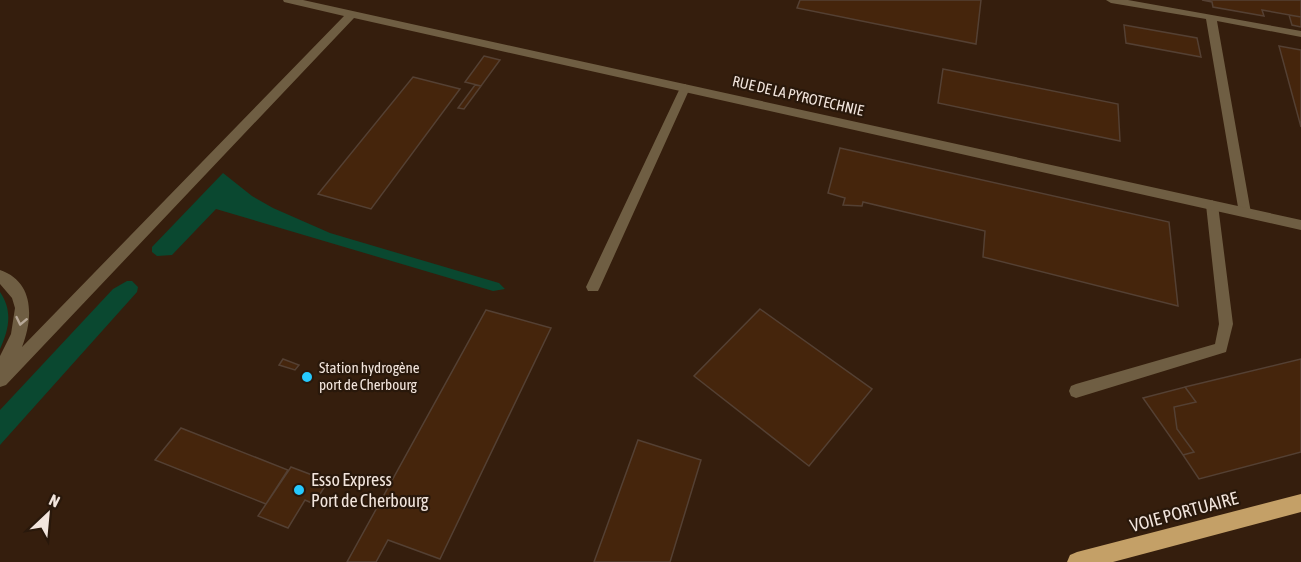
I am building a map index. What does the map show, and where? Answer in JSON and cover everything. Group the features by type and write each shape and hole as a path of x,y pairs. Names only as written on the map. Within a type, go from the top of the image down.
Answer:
{"main road":[{"name":"VOIE PORTUAIRE","path":"1077,562 1301,503"}],"street":[{"name":"RUE DE LA PYROTECHNIE","path":"288,0 1301,225"},
{"path":"0,380 352,14"},
{"path":"0,276 14,284 21,296 24,308 15,347 0,372"}],"lane":[{"path":"1111,0 1301,34"},
{"path":"1211,17 1245,213"},
{"path":"593,286 685,88"},
{"path":"1076,391 1221,348 1226,324 1212,205"}],"shaded area":[{"path":"0,0 1301,0 1301,562 0,562"}],"green space":[{"path":"223,173 252,196 273,208 330,233 499,283 505,289 493,291 216,209 172,255 157,256 152,252 152,247"},
{"path":"127,281 132,281 138,287 137,292 0,445 0,410 113,289"},
{"path":"0,292 7,306 8,320 0,349"}],"building":[{"path":"800,0 981,0 976,44 797,8"},
{"path":"1202,0 1301,0 1301,17 1262,10 1264,16 1213,7 1212,2"},
{"path":"1289,15 1301,17 1301,27 1292,25"},
{"path":"1124,25 1197,38 1201,57 1126,43"},
{"path":"1279,46 1301,50 1301,127"},
{"path":"484,56 500,60 481,86 465,82"},
{"path":"943,69 1118,104 1120,141 938,103"},
{"path":"413,77 460,89 371,209 318,194"},
{"path":"475,85 481,86 464,109 458,108"},
{"path":"840,148 1169,222 1178,306 983,257 985,231 863,202 862,206 843,205 845,198 828,193"},
{"path":"760,309 872,389 809,466 694,376"},
{"path":"486,310 551,328 440,559 388,540 376,562 347,562"},
{"path":"283,359 299,365 295,370 279,365"},
{"path":"1301,359 1301,452 1199,479 1183,455 1194,452 1177,429 1174,407 1196,402 1185,387"},
{"path":"1185,387 1196,402 1174,407 1177,429 1194,452 1183,455 1143,398"},
{"path":"181,428 288,470 266,504 155,460"},
{"path":"638,440 701,460 670,562 594,562"},
{"name":"Esso Express Port de Cherbourg","path":"291,467 328,481 314,504 305,500 288,528 258,516"}],"place":[{"name":"Station hydrogène port de Cherbourg","path":"307,377"},
{"name":"Esso Express Port de Cherbourg","path":"299,490"}]}
